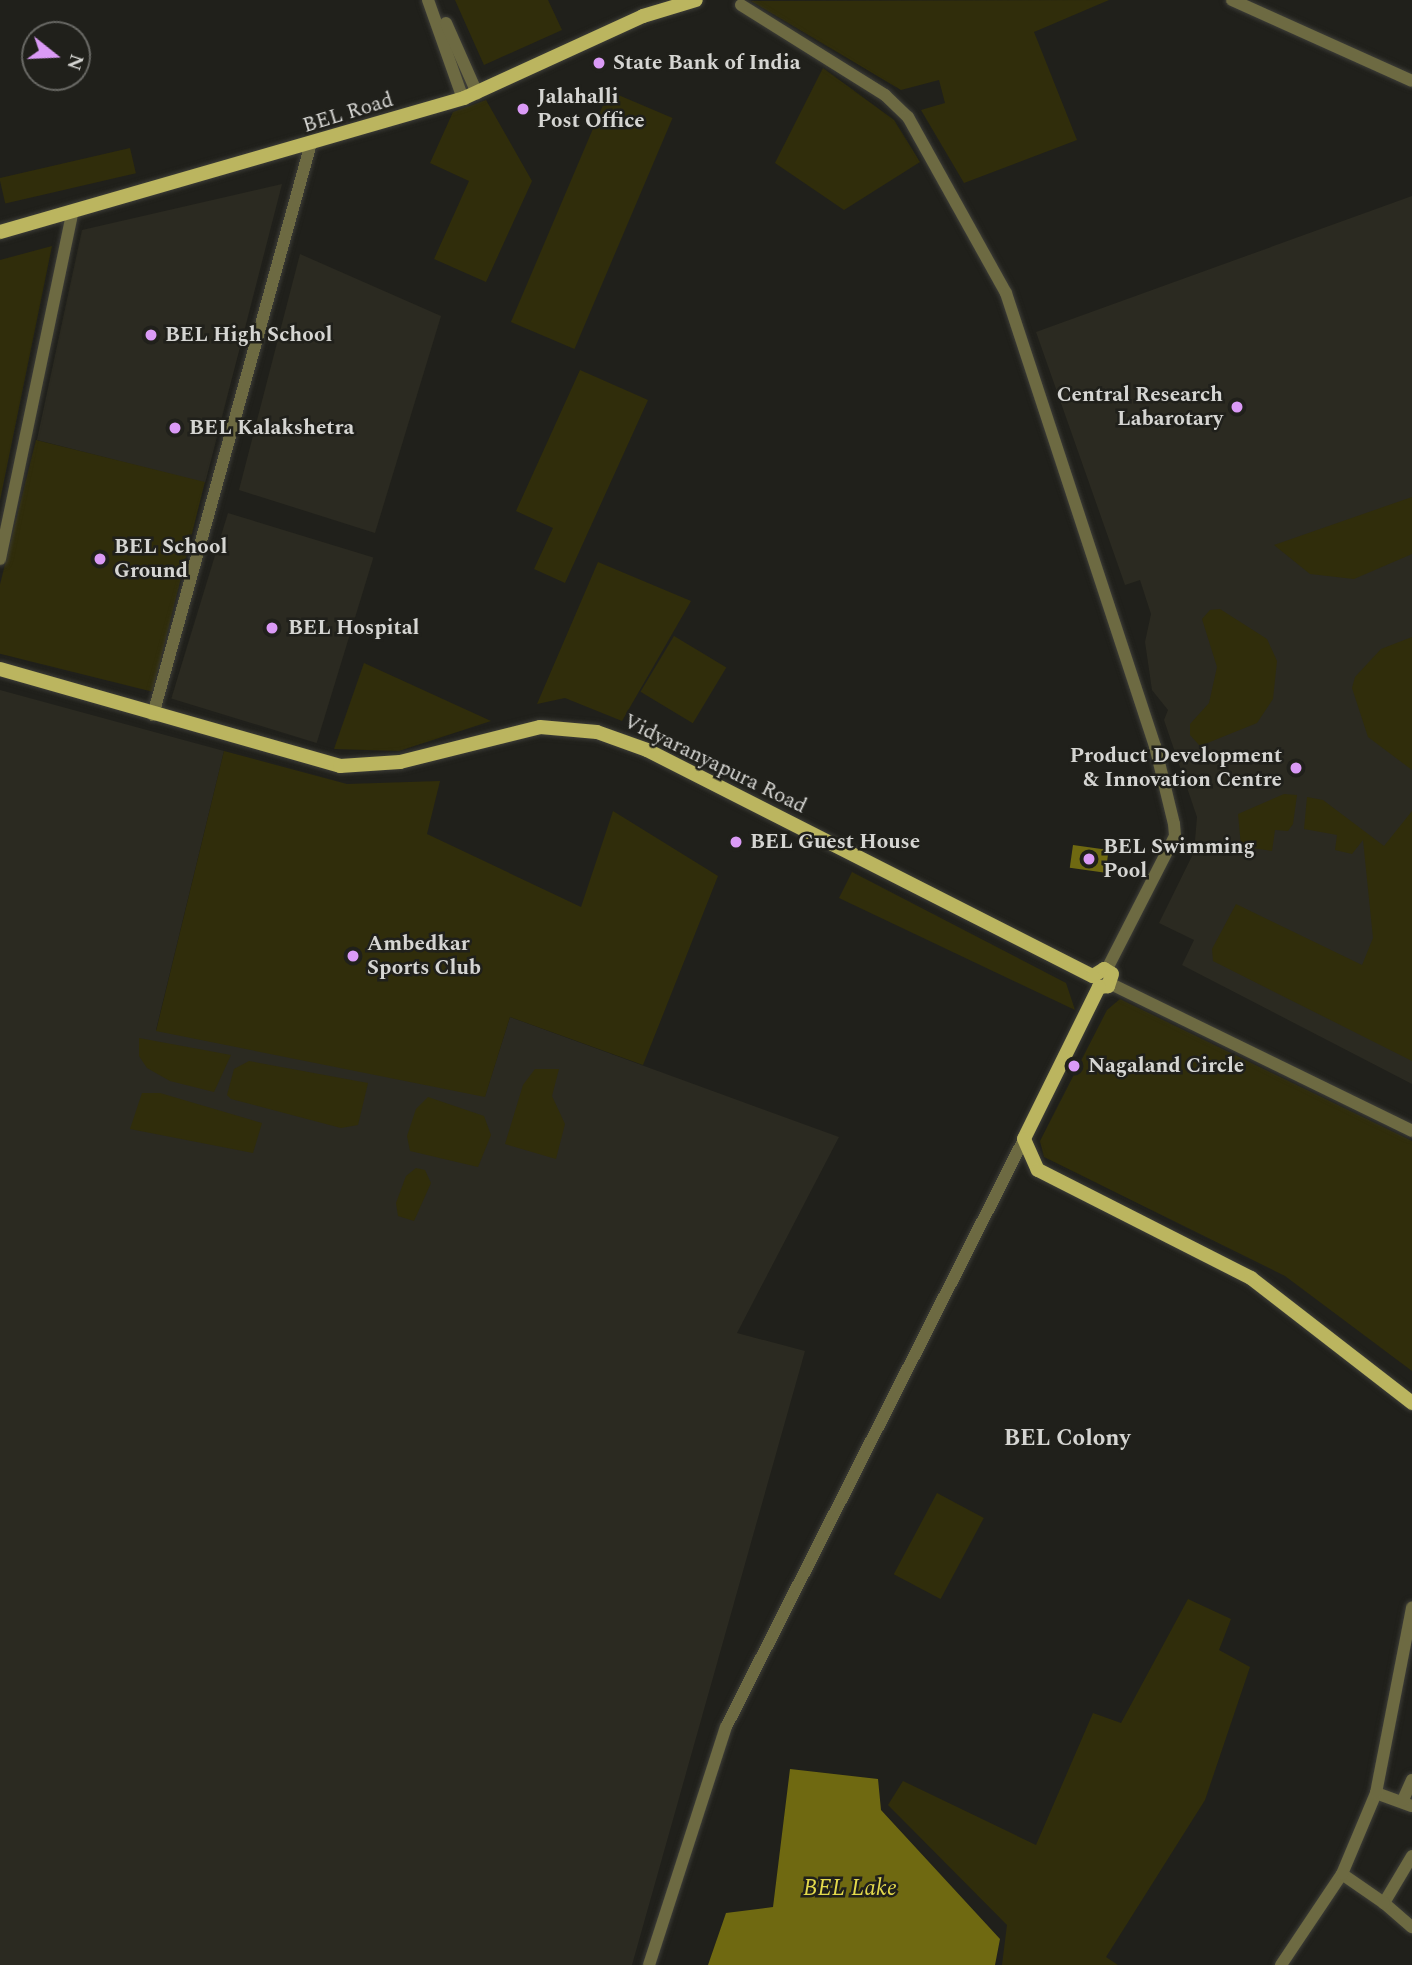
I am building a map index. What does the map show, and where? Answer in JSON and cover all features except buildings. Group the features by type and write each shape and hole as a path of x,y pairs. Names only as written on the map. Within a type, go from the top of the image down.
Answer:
{"main road":[{"name":"BEL Road","path":"0,232 72,215 310,147 463,99 643,16 696,0"},
{"name":"Vidyaranyapura Road","path":"0,669 47,687"},
{"name":"Vidyaranyapura Road","path":"0,679 47,687 340,766 400,762 526,729 597,732 647,750 1102,979"},
{"path":"1102,979 1024,1139 1038,1170 1251,1278 1412,1404"}],"street":[{"path":"1232,0 1412,81"},
{"path":"434,1 477,93"},
{"path":"434,1 463,99"},
{"path":"741,5 885,95 908,117 1013,311 1155,746 1174,824 1169,849 1102,979 1412,1131"},
{"path":"153,715 310,147"},
{"path":"0,559 72,215"},
{"path":"649,1965 726,1727 1024,1139"},
{"path":"1281,1965 1342,1874 1376,1793 1407,1651 1412,1613"},
{"path":"1376,1793 1407,1803 1412,1780"},
{"path":"1384,1903 1412,1856"},
{"path":"1342,1874 1384,1903 1412,1927"}],"shaded area":[{"path":"455,0 548,0 562,30 484,65"},
{"path":"1109,0 1034,32 1077,140 964,183 921,110 945,103 939,80 901,90 751,1"},
{"path":"823,68 894,120 920,162 844,210 775,163"},
{"path":"609,91 673,118 574,349 511,322"},
{"path":"486,100 532,181 486,282 434,259 469,181 430,163 453,112"},
{"path":"130,148 136,173 5,203 0,178"},
{"name":"BEL High School","path":"282,184 205,483 37,440 82,230"},
{"path":"1412,196 1412,1084 1182,965 1194,940 1159,923 1194,852 1197,817 1164,720 1168,710 1152,690 1145,642 1151,614 1140,580 1125,585 1036,332"},
{"path":"52,246 0,500 0,260"},
{"path":"300,254 441,316 375,533 239,490"},
{"path":"580,370 648,400 565,583 534,569 553,528 516,511"},
{"name":"BEL School Ground","path":"36,440 205,482 153,692 0,654 0,584"},
{"path":"1412,497 1412,554 1354,579 1310,574 1274,545"},
{"name":"BEL Hospital","path":"228,513 373,557 317,743 171,699"},
{"path":"598,562 691,601 622,721 565,698 537,704"},
{"path":"1220,609 1267,639 1277,661 1273,699 1257,723 1200,746 1190,735 1190,724 1209,703 1217,667 1202,619 1210,610"},
{"path":"674,636 726,667 693,723 641,692"},
{"path":"1412,637 1412,770 1368,737 1352,688 1355,677 1381,649"},
{"path":"364,663 491,721 399,751 334,749"},
{"path":"0,690 224,751 156,1030 485,1096 510,1017 839,1137 737,1333 805,1351 632,1965 0,1965"},
{"name":"Ambedkar Sports Club","path":"224,751 347,784 440,781 427,834 581,907 613,811 718,876 643,1065 510,1017 485,1097 156,1031"},
{"path":"1284,794 1297,795 1293,824 1288,831 1275,830 1272,851 1241,846 1238,814"},
{"path":"1307,797 1323,800 1384,846 1412,811 1412,1061 1213,961 1212,949 1236,904 1362,965 1373,938 1363,840 1352,854 1335,850 1337,835 1304,829"},
{"path":"852,872 1066,983 1075,1010 839,898"},
{"path":"1120,999 1412,1141 1412,1371 1285,1276 1044,1157 1040,1141 1107,1010"},
{"path":"139,1038 231,1055 214,1092 170,1081 147,1068 139,1056"},
{"path":"249,1061 368,1083 358,1125 341,1128 231,1099 227,1095 234,1069"},
{"path":"535,1069 559,1069 552,1096 565,1124 556,1159 505,1144 523,1085"},
{"path":"142,1093 160,1093 262,1123 253,1153 130,1129"},
{"path":"428,1097 484,1116 491,1135 478,1167 410,1151 407,1136 416,1109"},
{"path":"416,1168 425,1170 431,1183 414,1221 398,1216 396,1203 406,1176"},
{"path":"937,1493 984,1518 941,1599 894,1574"},
{"path":"1188,1599 1231,1619 1219,1650 1250,1667 1205,1800 1106,1957 1118,1965 1002,1965 1007,1925 888,1805 903,1781 1036,1845 1093,1713 1121,1723"}],"water":[{"name":"BEL Swimming Pool","path":"1073,845 1109,850 1105,873 1070,868"},
{"name":"BEL Lake","path":"790,1769 878,1779 881,1810 1000,1939 995,1965 708,1965 726,1913 773,1907"}],"place":[{"name":"State Bank of India","path":"599,63"},
{"name":"Jalahalli Post Office","path":"523,109"},
{"name":"BEL High School","path":"151,335"},
{"name":"Central Research Labarotary","path":"1237,407"},
{"name":"BEL Kalakshetra","path":"175,428"},
{"name":"BEL School Ground","path":"100,559"},
{"name":"BEL Hospital","path":"272,628"},
{"name":"Product Development & Innovation Centre","path":"1296,768"},
{"name":"BEL Guest House","path":"736,842"},
{"name":"BEL Swimming Pool","path":"1089,859"},
{"name":"Ambedkar Sports Club","path":"353,956"},
{"name":"Nagaland Circle","path":"1074,1066"}],"district":[{"name":"BEL Colony","path":"1067,1439"}]}
